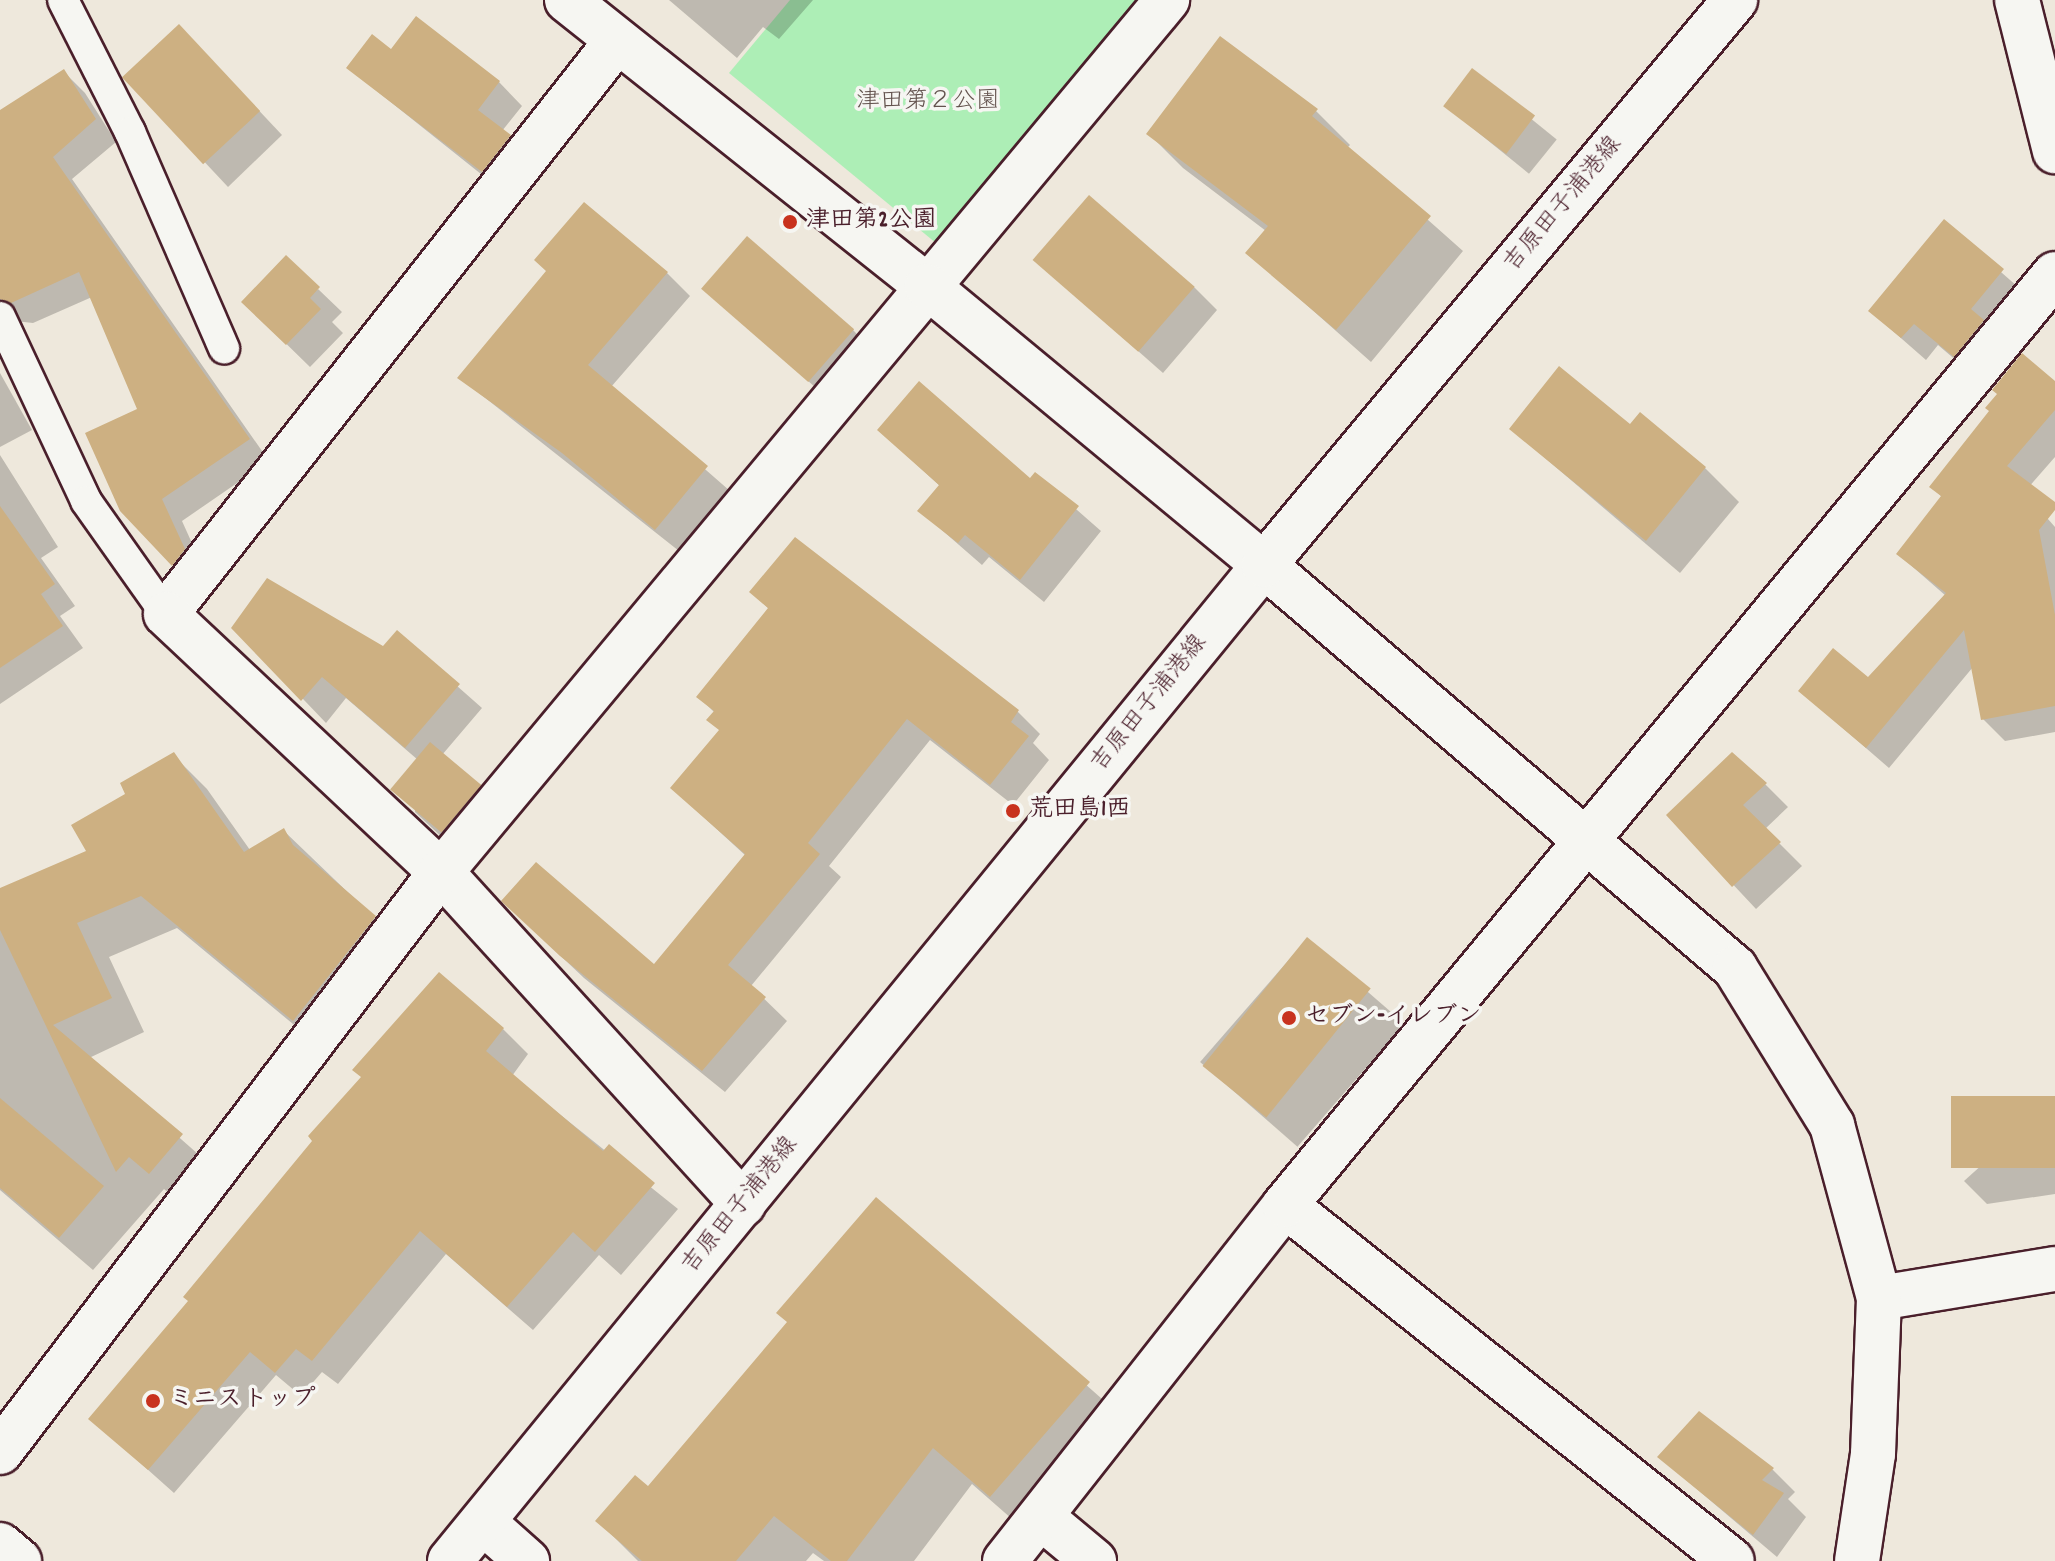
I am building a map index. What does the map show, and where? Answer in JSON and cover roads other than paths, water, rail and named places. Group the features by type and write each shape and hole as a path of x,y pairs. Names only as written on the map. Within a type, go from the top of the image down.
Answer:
{"street":[{"path":"567,0 927,286 1264,565 1589,838 1744,981 1832,1125 1879,1298 1873,1454 1857,1561"},
{"path":"0,1452 441,872 1167,0"},
{"name":"吉原田子浦港線","path":"450,1561 1264,565 1735,0"},
{"path":"2017,0 2055,151"},
{"path":"617,41 166,614 441,872 743,1204"},
{"path":"1005,1561 1285,1205 2055,274"},
{"path":"1285,1205 1732,1561"},
{"path":"1879,1298 2055,1269"},
{"path":"1041,1517 1094,1561"},
{"path":"483,1522 527,1561"},
{"path":"0,1545 19,1561"}],"lane":[{"path":"63,0 130,132 224,348"},
{"path":"0,317 86,501 166,614"}],"place":[{"name":"津田第2公園","path":"790,222"},
{"name":"荒田島1西","path":"1013,811"},
{"name":"セブン-イレブン","path":"1289,1018"},
{"name":"ミニストップ","path":"153,1401"}],"park label":[{"name":"津田第２公園","path":"928,103"}]}
